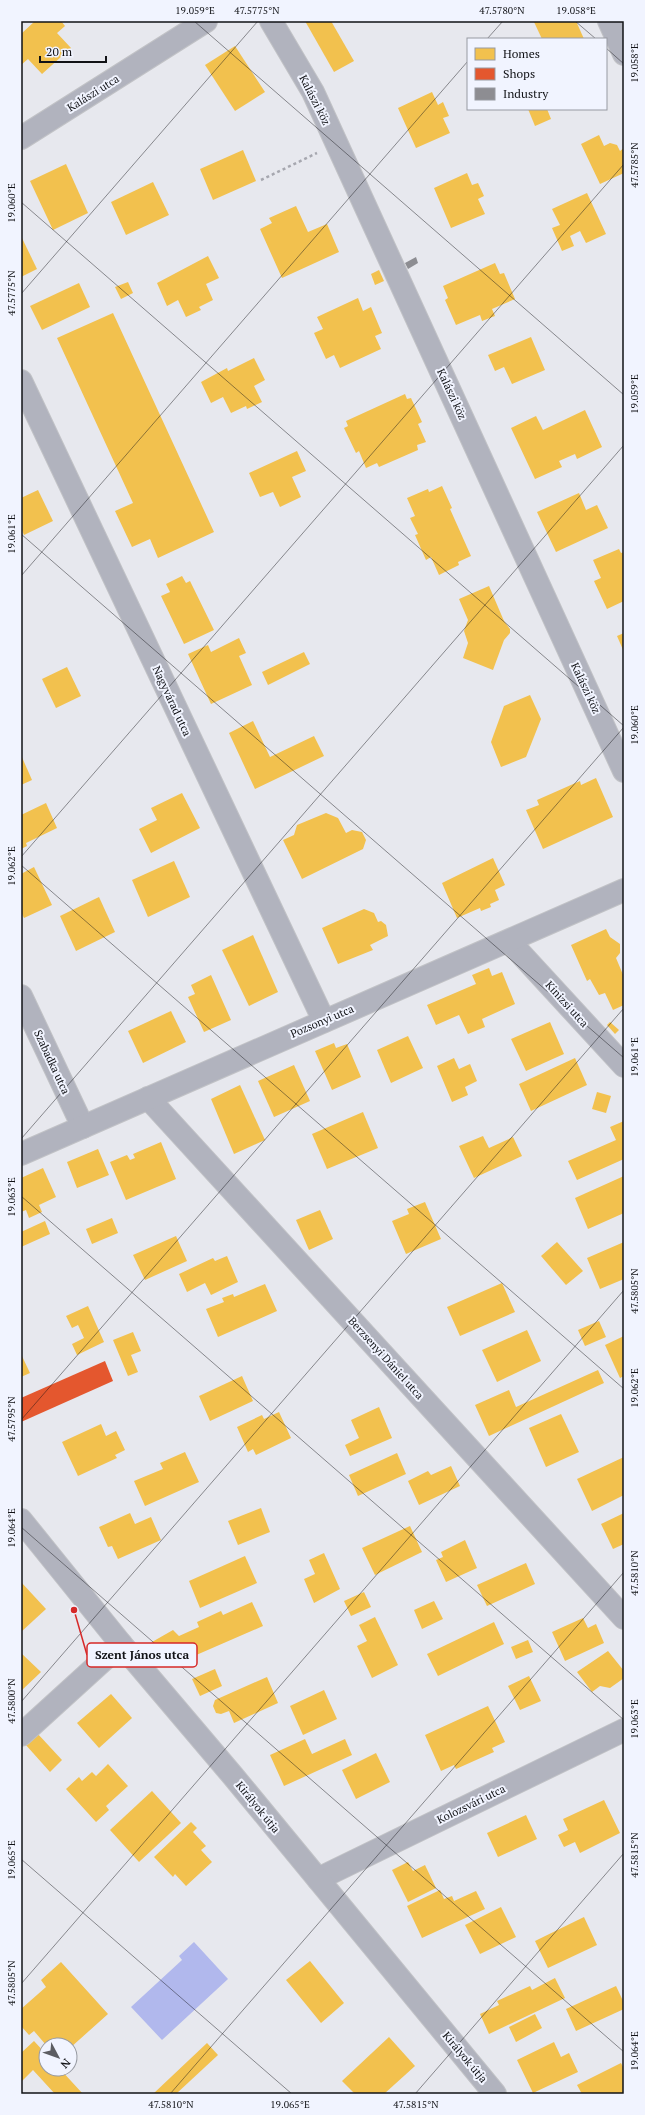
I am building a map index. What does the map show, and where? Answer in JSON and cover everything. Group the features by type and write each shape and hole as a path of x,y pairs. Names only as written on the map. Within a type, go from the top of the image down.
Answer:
{"street":[{"name":"Kalászi utca","path":"21,138 206,21"},
{"name":"Kalászi köz","path":"271,21 313,92 624,771"},
{"path":"609,21 624,54"},
{"name":"Nagyvárad utca","path":"21,381 324,1020"},
{"name":"Pozsonyi utca","path":"21,1154 324,1020 510,942 624,890"},
{"name":"Kinizsi utca","path":"510,942 624,1066"},
{"name":"Szabadka utca","path":"21,996 83,1127"},
{"name":"Berzsenyi Dániel utca","path":"148,1098 624,1618"},
{"name":"Királyok útja","path":"21,1520 121,1644 496,2094"},
{"path":"21,1735 121,1644"},
{"name":"Kolozsvári utca","path":"318,1879 624,1730"}],"path":[{"path":"261,180 337,144"}],"water":[{"path":"194,1942 228,1979 162,2040 131,2007 182,1960 179,1956"}],"building: Homes":[{"path":"35,21 61,21 65,26 57,33 71,48 42,74 28,59 21,65 21,34"},
{"path":"305,21 331,21 354,61 334,72"},
{"path":"576,21 584,38 542,38 534,22"},
{"path":"235,46 265,92 235,111 205,65"},
{"path":"432,92 438,105 443,102 449,116 443,118 450,133 416,148 398,108"},
{"path":"528,110 547,110 551,119 535,126"},
{"path":"599,135 604,146 610,143 617,145 620,151 624,148 624,173 600,184 581,144"},
{"path":"243,150 256,181 213,200 200,169"},
{"path":"66,164 88,213 53,230 30,181"},
{"path":"467,173 472,185 478,183 484,196 478,199 485,214 451,228 434,188"},
{"path":"153,182 169,215 126,235 111,202"},
{"path":"587,193 606,234 586,243 580,231 570,236 574,246 562,251 552,228 560,225 552,209"},
{"path":"296,206 308,232 327,224 339,252 282,278 260,229 272,223 269,218"},
{"path":"21,236 37,269 21,277"},
{"path":"208,256 219,278 206,284 213,300 199,307 201,310 186,317 178,300 167,306 157,283"},
{"path":"495,263 500,274 504,273 515,299 492,309 495,316 482,321 480,315 456,325 445,300 448,298 443,286"},
{"path":"379,270 384,281 375,285 371,274"},
{"path":"128,282 133,293 121,299 115,287"},
{"path":"79,283 90,307 42,330 30,306"},
{"path":"358,298 363,311 371,307 382,333 375,336 381,349 340,368 334,355 326,359 314,333 323,329 317,317"},
{"path":"113,313 214,532 158,558 150,539 132,547 115,511 133,503 57,338"},
{"path":"531,337 545,370 512,384 504,367 495,371 488,355"},
{"path":"254,358 265,380 254,386 262,402 247,409 246,406 231,413 223,397 211,403 201,382 227,368 228,371"},
{"path":"405,394 407,399 411,398 422,422 418,424 426,442 417,445 418,450 379,467 377,463 366,468 359,451 356,453 344,428 348,426 346,421"},
{"path":"585,410 602,447 577,459 575,454 559,461 562,467 535,479 511,428 536,416 543,430"},
{"path":"297,451 306,471 292,477 301,497 280,507 273,492 260,497 249,473"},
{"path":"442,486 452,508 450,509 471,556 458,562 459,565 439,575 431,557 426,560 415,535 418,534 410,518 415,516 407,498 428,489 429,492"},
{"path":"38,490 53,521 24,535 21,528 21,498"},
{"path":"579,493 586,510 597,505 608,528 556,552 537,512"},
{"path":"619,549 621,553 624,552 624,601 607,609 594,581 601,578 593,560"},
{"path":"182,576 186,583 190,581 214,630 184,644 161,596 170,592 166,584"},
{"path":"489,586 504,621 510,629 510,633 504,640 493,670 463,658 468,643 464,631 468,620 459,599"},
{"path":"624,633 624,652 617,636"},
{"path":"239,638 246,653 239,656 252,685 211,704 188,654 208,645 211,652"},
{"path":"304,652 310,664 268,685 262,672"},
{"path":"67,667 81,696 56,708 42,679"},
{"path":"530,695 541,719 526,757 501,767 491,742 504,706"},
{"path":"253,721 270,757 314,736 324,756 255,789 229,733"},
{"path":"21,755 32,780 21,785"},
{"path":"596,778 613,817 543,849 526,810 539,805 537,800 580,781 581,785"},
{"path":"182,793 200,828 151,853 139,829 157,820 151,808"},
{"path":"46,803 57,828 26,843 27,846 21,849 21,815"},
{"path":"326,813 338,818 346,833 352,830 362,832 366,840 363,849 302,879 283,840 294,835 297,825"},
{"path":"493,858 505,885 495,890 499,900 490,904 491,907 481,911 480,908 457,918 442,883"},
{"path":"174,861 190,897 148,917 132,880"},
{"path":"34,867 52,905 24,918 21,912 21,874"},
{"path":"99,897 115,932 76,951 60,916"},
{"path":"364,909 374,913 378,922 381,921 386,925 388,936 370,945 373,950 338,964 322,928"},
{"path":"606,929 610,937 620,944 620,953 616,958 624,977 624,1005 613,1010 605,993 599,995 590,979 587,981 571,945"},
{"path":"253,935 278,992 249,1006 222,950"},
{"path":"489,968 492,976 502,972 515,1004 482,1019 485,1027 468,1034 459,1015 436,1025 427,1005 476,984 472,975"},
{"path":"211,975 231,1020 204,1032 188,997 195,994 191,985"},
{"path":"171,1011 186,1042 143,1063 128,1031"},
{"path":"550,1022 564,1054 526,1071 511,1039"},
{"path":"610,1022 619,1030 615,1034 607,1025"},
{"path":"408,1036 423,1068 391,1083 377,1050"},
{"path":"334,1043 336,1048 347,1044 361,1077 332,1090 315,1051"},
{"path":"454,1058 459,1069 470,1064 477,1081 465,1087 468,1095 452,1102 437,1066"},
{"path":"575,1058 587,1085 531,1111 519,1084"},
{"path":"294,1065 310,1101 274,1117 258,1081"},
{"path":"240,1085 265,1140 234,1154 211,1099"},
{"path":"597,1092 611,1096 606,1113 592,1109"},
{"path":"363,1112 378,1148 327,1169 312,1134"},
{"path":"624,1121 624,1159 577,1180 568,1161 616,1140 610,1127"},
{"path":"483,1136 489,1148 513,1137 522,1156 474,1178 459,1146"},
{"path":"161,1142 176,1179 126,1200 110,1162 127,1155 130,1160 135,1158 133,1154"},
{"path":"98,1149 109,1175 77,1188 67,1162"},
{"path":"43,1168 56,1197 39,1205 42,1212 29,1218 26,1210 21,1212 21,1178"},
{"path":"624,1176 624,1213 588,1229 575,1198"},
{"path":"425,1202 441,1239 406,1254 392,1221 409,1214 407,1209"},
{"path":"320,1210 333,1239 309,1250 296,1220"},
{"path":"112,1218 118,1233 92,1244 86,1229"},
{"path":"45,1221 50,1234 21,1247 21,1232"},
{"path":"176,1236 187,1261 145,1280 133,1255"},
{"path":"557,1242 583,1271 566,1285 541,1256"},
{"path":"624,1242 624,1279 600,1289 587,1258"},
{"path":"227,1256 238,1282 211,1295 205,1283 187,1292 179,1274 213,1258 215,1261"},
{"path":"502,1283 515,1312 460,1336 447,1307"},
{"path":"265,1284 277,1311 218,1337 206,1309 224,1302 222,1298 233,1294 234,1297"},
{"path":"88,1306 104,1342 77,1355 72,1344 84,1338 78,1325 72,1328 66,1316"},
{"path":"599,1321 606,1337 585,1346 578,1330"},
{"path":"527,1330 541,1361 497,1382 482,1350"},
{"path":"133,1332 141,1351 131,1355 138,1372 128,1376 113,1340"},
{"path":"624,1336 624,1376 620,1378 605,1345"},
{"path":"21,1354 30,1373 21,1377"},
{"path":"598,1370 604,1383 489,1436 475,1405 509,1390 516,1407"},
{"path":"242,1376 253,1401 210,1421 199,1396"},
{"path":"379,1407 392,1438 350,1456 345,1445 359,1438 351,1420"},
{"path":"279,1412 291,1438 256,1455 253,1449 248,1452 237,1427 262,1415 264,1419"},
{"path":"561,1414 579,1452 546,1467 529,1428"},
{"path":"101,1424 106,1436 116,1431 125,1450 115,1455 117,1458 78,1476 62,1442"},
{"path":"185,1452 199,1482 145,1506 134,1481 163,1469 160,1463"},
{"path":"397,1453 406,1474 358,1496 349,1475"},
{"path":"624,1457 624,1495 592,1511 577,1479"},
{"path":"451,1466 460,1486 419,1505 408,1481 428,1471 431,1475"},
{"path":"261,1508 270,1532 238,1545 228,1521"},
{"path":"130,1513 135,1524 151,1517 161,1540 118,1559 112,1546 108,1547 99,1527"},
{"path":"624,1513 624,1544 613,1549 601,1524"},
{"path":"410,1526 422,1552 375,1575 362,1548"},
{"path":"465,1540 477,1568 446,1582 436,1560 443,1557 441,1552"},
{"path":"324,1553 340,1589 314,1603 304,1579 315,1574 309,1560"},
{"path":"245,1556 257,1583 200,1608 189,1581"},
{"path":"526,1563 535,1584 487,1606 477,1585"},
{"path":"21,1582 46,1609 21,1632"},
{"path":"364,1592 371,1607 351,1616 344,1601"},
{"path":"434,1601 443,1619 422,1629 414,1610"},
{"path":"252,1602 263,1626 171,1666 152,1642 173,1630 179,1636 199,1627 197,1622 221,1611 223,1615"},
{"path":"375,1617 398,1665 372,1678 357,1646 367,1641 359,1625"},
{"path":"583,1618 588,1628 596,1624 604,1643 565,1661 552,1632"},
{"path":"494,1622 504,1644 438,1676 427,1654"},
{"path":"528,1640 533,1652 516,1659 511,1647"},
{"path":"608,1651 624,1671 624,1678 610,1688 600,1686 592,1692 577,1672"},
{"path":"21,1653 41,1672 21,1691"},
{"path":"215,1669 222,1686 200,1696 192,1679"},
{"path":"529,1676 541,1701 520,1710 508,1686"},
{"path":"267,1677 278,1703 234,1723 229,1711 221,1714 216,1713 213,1706 215,1700"},
{"path":"324,1690 337,1719 303,1735 290,1706"},
{"path":"111,1694 132,1718 99,1748 77,1723"},
{"path":"488,1706 505,1742 492,1748 494,1752 456,1769 454,1765 441,1771 425,1735"},
{"path":"37,1733 62,1760 50,1772 25,1744"},
{"path":"305,1739 312,1754 345,1739 352,1755 284,1786 270,1755"},
{"path":"376,1753 390,1782 356,1799 342,1770"},
{"path":"108,1764 128,1786 106,1806 109,1810 96,1822 66,1789 79,1777 82,1781 92,1772 96,1776"},
{"path":"152,1791 181,1823 139,1862 110,1830"},
{"path":"604,1800 620,1833 580,1853 575,1842 564,1847 558,1835 568,1830 563,1819"},
{"path":"526,1815 537,1839 498,1857 487,1833"},
{"path":"191,1822 197,1828 193,1832 206,1846 201,1850 212,1862 186,1886 175,1874 173,1877 154,1857"},
{"path":"408,1862 413,1871 425,1865 436,1888 408,1902 392,1870"},
{"path":"440,1890 444,1899 452,1896 454,1901 476,1891 485,1909 422,1938 407,1906"},
{"path":"501,1907 516,1937 480,1954 465,1925"},
{"path":"584,1917 597,1945 548,1968 535,1941"},
{"path":"310,1961 344,2003 321,2023 286,1980"},
{"path":"61,1962 108,2014 78,2041 78,2037 39,2037 34,2031 29,2035 21,2026 21,2009 46,1987 41,1980"},
{"path":"555,1978 565,1998 489,2034 480,2014 499,2005 497,2001 530,1986 532,1990"},
{"path":"616,1986 624,2003 624,2009 576,2031 566,2009"},
{"path":"535,2014 542,2028 516,2042 509,2027"},
{"path":"389,2037 415,2066 384,2094 355,2094 342,2081"},
{"path":"34,2041 38,2045 38,2075 33,2070 21,2082 21,2053"},
{"path":"554,2042 561,2057 569,2053 578,2072 533,2093 517,2060"},
{"path":"207,2043 218,2055 176,2094 153,2094"},
{"path":"621,2063 624,2069 624,2094 582,2094 577,2085"},
{"path":"39,2077 67,2077 83,2094 55,2094"}],"building: Shops":[{"path":"105,1361 113,1381 21,1422 21,1398"}],"building: Industry":[{"path":"416,257 418,263 408,269 405,263"}],"place":[{"name":"Szent János utca","path":"74,1610"}]}
